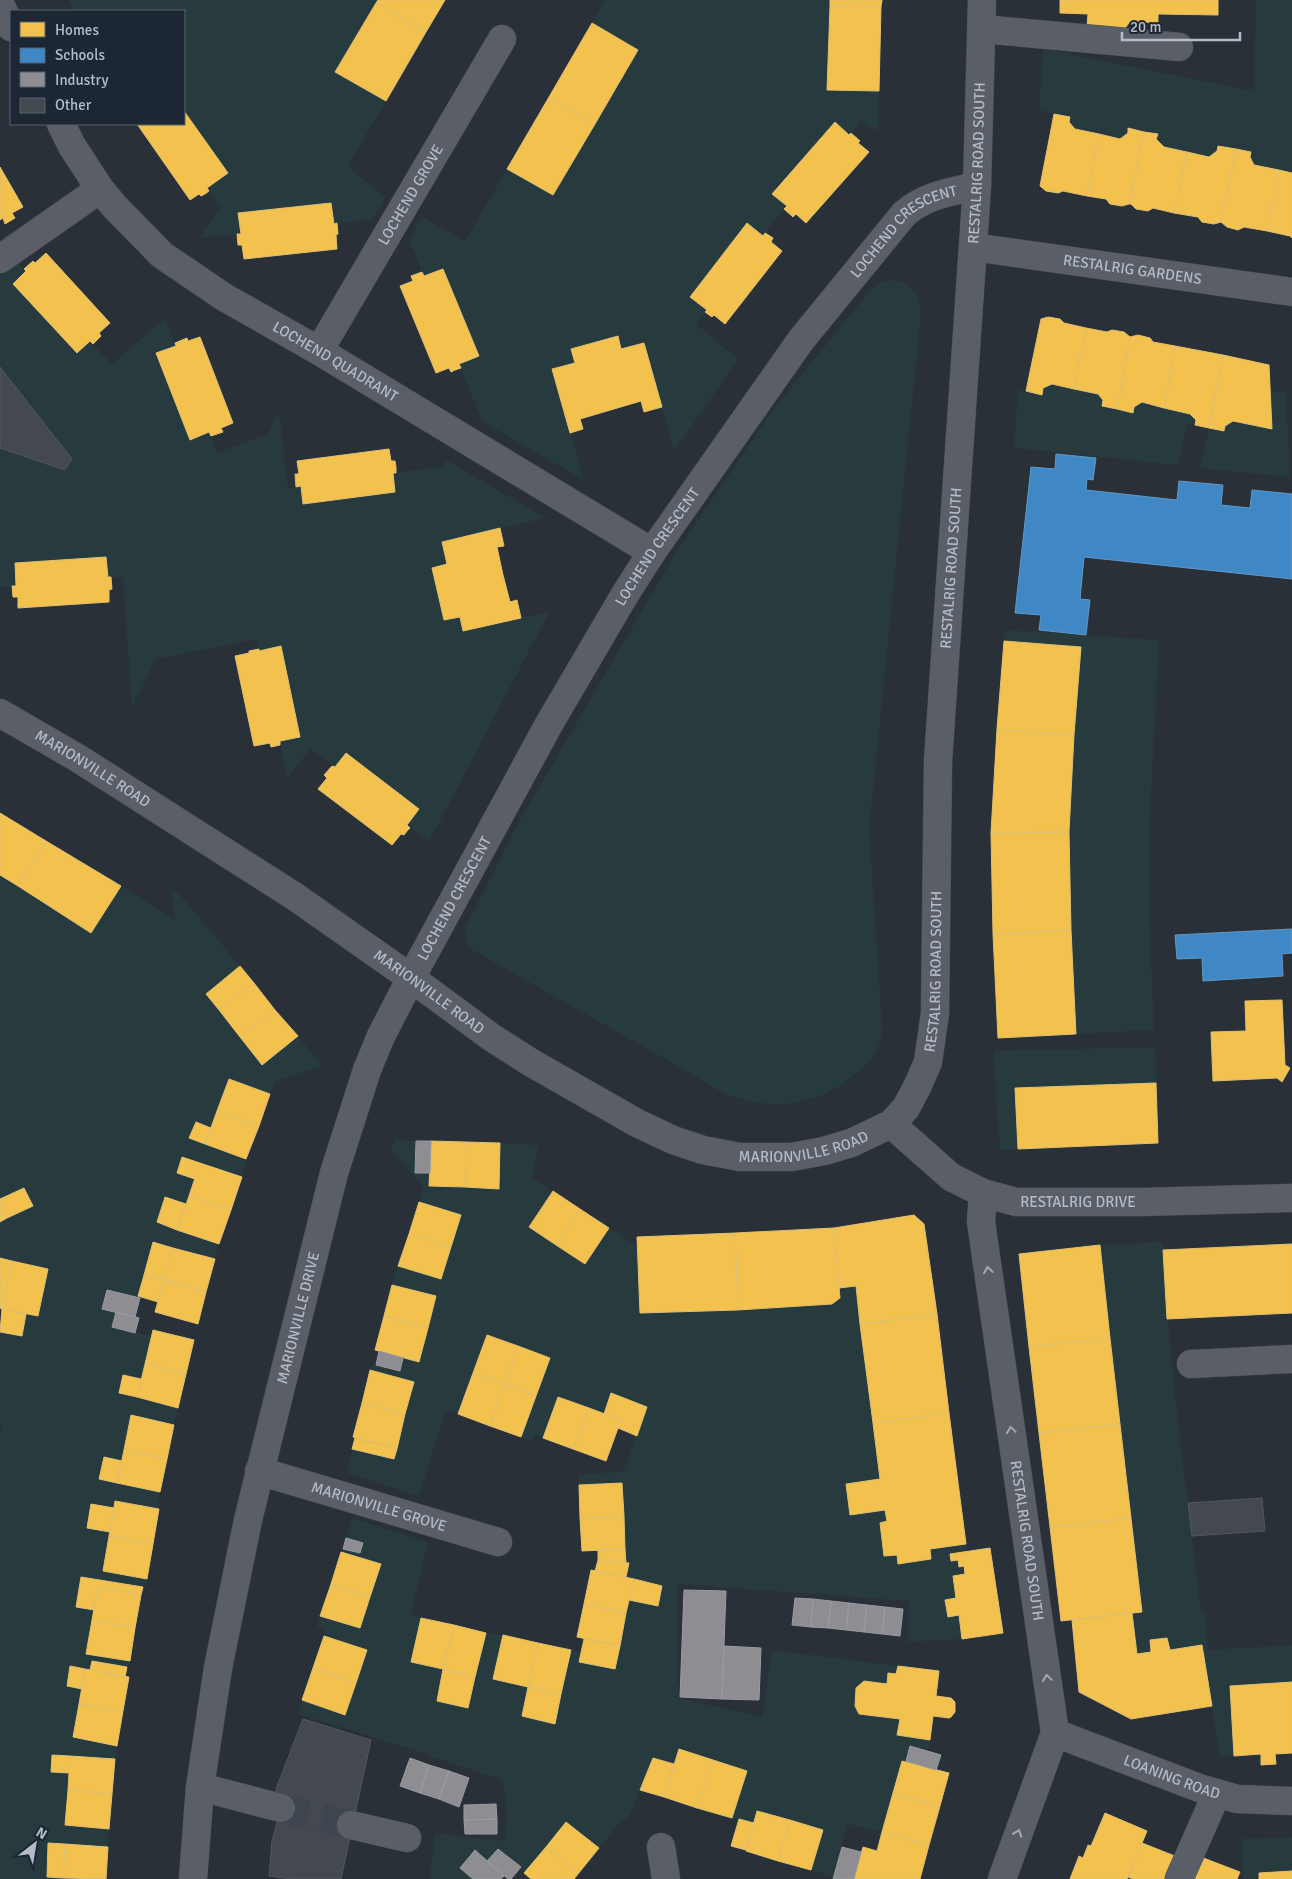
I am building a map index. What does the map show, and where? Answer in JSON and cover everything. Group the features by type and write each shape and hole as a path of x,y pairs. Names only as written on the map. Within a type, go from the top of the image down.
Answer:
{"street":[{"path":"0,4 10,25"},
{"path":"982,13 982,29 1179,47"},
{"name":"RESTALRIG ROAD SOUTH","path":"890,1124 906,1108 928,1062 935,1013 938,761 974,246 982,13"},
{"name":"LOCHEND GROVE","path":"319,351 502,39"},
{"name":"LOCHEND QUADRANT","path":"62,125 72,146 100,190 114,208 162,255 224,297 319,351 652,552"},
{"name":"LOCHEND CRESCENT","path":"410,978 549,724 624,596 652,552 801,340 904,214 914,205 928,198 977,186"},
{"path":"0,259 100,190"},
{"name":"RESTALRIG GARDENS","path":"974,246 1292,292"},
{"name":"MARIONVILLE ROAD","path":"0,713 76,757 294,896 530,1062 637,1123 673,1140 703,1150 740,1157 792,1157 824,1151 851,1143 890,1124"},
{"name":"MARIONVILLE DRIVE","path":"193,1878 200,1787 218,1668 259,1471 334,1173 367,1070 381,1036 410,978"},
{"name":"RESTALRIG DRIVE","path":"890,1124 951,1177 983,1193 1016,1202 1142,1202 1292,1198"},
{"name":"RESTALRIG ROAD SOUTH","path":"983,1193 981,1222 1055,1733 1002,1879"},
{"path":"1190,1364 1292,1359"},
{"name":"MARIONVILLE GROVE","path":"259,1471 498,1542"},
{"name":"LOANING ROAD","path":"1055,1733 1217,1794 1237,1799 1292,1801"},
{"path":"200,1787 281,1808"},
{"path":"1179,1879 1217,1794"},
{"path":"352,1825 408,1838"},
{"path":"660,1847 666,1879"}],"green space":[{"path":"69,0 378,0 335,72 386,101 348,166 385,198 373,219 334,224 331,203 239,213 241,234 199,238 221,207 207,188 228,173 185,112 185,10 74,10"},
{"path":"605,0 830,0 827,89 879,91 878,131 861,121 849,135 834,122 772,193 787,206 763,236 746,224 690,296 707,310 696,324 738,359 674,452 644,343 621,349 617,336 571,349 575,363 552,370 584,480 481,421 459,364 478,356 443,269 424,276 409,240 422,217 465,241 507,169 554,195 638,50 592,23"},
{"path":"1256,0 1292,0 1292,173 1254,165 1250,157 1251,152 1219,146 1217,151 1209,157 1164,147 1156,139 1157,134 1129,129 1128,133 1120,139 1075,129 1069,122 1069,117 1039,110 1043,49 1254,91"},
{"path":"16,261 26,271 13,284 77,353 90,341 112,364 165,318 176,346 156,354 190,440 209,432 217,453 268,434 279,412 288,488 301,486 303,504 395,492 393,473 441,467 446,460 546,518 442,542 447,564 432,568 444,620 460,617 463,631 550,611 429,842 407,825 419,809 346,754 335,767 310,749 287,778 280,741 300,736 281,646 259,651 257,639 156,659 132,708 123,577 108,577 106,557 15,563 16,586 0,587 0,448 65,470 72,459 0,367 0,272"},
{"path":"895,280 912,288 915,292 918,297 921,315 869,829 882,1024 881,1038 878,1048 867,1063 848,1080 830,1091 812,1099 793,1103 773,1104 754,1102 716,1089 474,951 467,941 465,928 520,820 675,554 770,414 872,288 883,282"},
{"path":"1052,384 1098,394 1103,400 1102,406 1133,413 1134,407 1142,402 1190,414 1196,420 1195,425 1187,424 1178,465 1014,448 1018,390 1041,395 1043,388"},
{"path":"1270,391 1286,392 1290,477 1200,468 1209,428 1224,431 1225,426 1233,421 1272,429"},
{"path":"1005,630 1159,640 1149,836 1150,935 1154,1030 1076,1034 1070,908 1069,810 1081,647 1004,641"},
{"path":"0,875 91,932 121,886 175,919 171,889 180,895 240,966 206,994 262,1064 298,1036 322,1066 275,1081 270,1094 229,1079 211,1128 196,1122 189,1138 246,1159 242,1177 182,1157 177,1173 195,1179 186,1204 165,1197 157,1222 219,1244 215,1259 153,1242 158,1303 107,1290 102,1309 116,1312 113,1327 152,1336 141,1379 123,1375 119,1393 178,1408 174,1425 131,1416 122,1461 104,1457 99,1478 160,1492 159,1509 115,1501 114,1508 91,1504 87,1528 110,1532 147,1579 146,1587 81,1577 76,1607 94,1610 86,1654 130,1661 129,1667 92,1661 90,1670 70,1667 67,1685 82,1689 73,1737 117,1746 115,1759 52,1755 51,1772 69,1773 65,1825 109,1829 108,1847 48,1843 47,1877 63,1879 0,1879 0,1436 2,1424 0,1423 0,1332 21,1336 26,1314 48,1269 0,1258 0,1222 33,1206 24,1188 0,1199"},
{"path":"1155,1047 1160,1143 1155,1083 1016,1088 1018,1149 1000,1149 993,1051"},
{"path":"395,1139 416,1141 415,1172 430,1173 430,1186 498,1189 500,1143 539,1145 532,1177 553,1191 529,1227 585,1264 609,1228 637,1246 640,1313 738,1310 840,1298 839,1288 856,1286 880,1479 846,1484 850,1515 885,1510 887,1521 880,1523 884,1556 897,1555 898,1564 931,1559 930,1549 966,1544 968,1551 950,1554 951,1561 958,1560 959,1567 964,1566 965,1574 953,1576 956,1598 945,1600 948,1616 959,1615 962,1639 907,1642 909,1601 677,1584 678,1698 762,1717 772,1650 898,1666 896,1674 888,1673 887,1684 864,1681 856,1687 855,1706 859,1714 900,1719 898,1735 930,1740 929,1749 910,1746 906,1761 902,1761 882,1832 847,1824 834,1877 811,1870 822,1830 754,1823 739,1819 738,1821 732,1818 746,1771 679,1749 674,1764 653,1758 628,1819 624,1818 599,1848 566,1822 526,1872 498,1849 487,1861 475,1851 473,1879 430,1879 435,1833 504,1841 507,1815 503,1780 298,1714 302,1700 345,1715 366,1650 324,1636 326,1629 317,1626 320,1616 380,1564 342,1552 343,1549 359,1553 363,1543 346,1538 352,1518 428,1542 411,1615 421,1618 411,1661 443,1669 437,1701 468,1708 486,1633 503,1635 494,1679 528,1687 522,1716 555,1723 571,1650 581,1652 579,1662 615,1669 629,1600 658,1606 662,1586 626,1577 629,1563 626,1563 622,1483 579,1485 579,1474 623,1472 647,1407 611,1393 604,1414 558,1397 543,1438 535,1435 532,1441 521,1437 550,1358 487,1335 458,1414 446,1410 419,1496 347,1473 352,1449 394,1459 414,1382 370,1370 372,1364 400,1371 403,1358 419,1362 436,1296 392,1285 398,1266 441,1279 461,1216 419,1202 424,1188 391,1150"},
{"path":"1163,1242 1169,1334 1179,1426 1201,1609 1202,1613 1205,1613 1208,1650 1292,1645 1292,1682 1230,1686 1234,1756 1220,1757 1202,1645 1170,1650 1167,1638 1150,1640 1151,1652 1137,1654 1132,1613 1142,1612 1100,1245"},
{"path":"1292,1837 1292,1871 1259,1873 1259,1879 1243,1879 1242,1839"}],"building: Homes":[{"path":"378,0 445,0 426,32 376,3"},
{"path":"830,0 882,0 881,7 830,6"},
{"path":"1060,0 1218,0 1218,15 1158,14 1158,22 1129,23 1122,32 1087,26 1088,14 1060,13"},
{"path":"376,3 426,32 386,101 335,72"},
{"path":"830,6 881,7 879,91 827,90"},
{"path":"592,23 638,50 595,124 549,97"},
{"path":"549,97 595,124 553,195 507,169"},
{"path":"185,112 228,173 207,188 209,191 205,194 201,196 199,194 190,200 138,125 185,125"},
{"path":"1054,114 1070,117 1069,122 1075,129 1099,134 1087,196 1063,191 1058,193 1046,191 1040,186"},
{"path":"835,122 849,135 851,133 860,141 858,143 869,152 806,223 796,214 793,217 784,209 787,206 772,194"},
{"path":"1128,128 1144,132 1129,204 1122,206 1110,204 1106,199 1087,196 1099,134 1120,139 1128,133"},
{"path":"1144,132 1158,134 1156,139 1164,147 1187,152 1174,213 1153,208 1148,211 1136,209 1129,204"},
{"path":"1218,146 1236,149 1221,222 1214,224 1202,222 1198,217 1174,213 1187,152 1209,157 1217,151"},
{"path":"1236,149 1251,152 1250,157 1254,165 1279,170 1267,231 1244,227 1238,230 1227,227 1221,222"},
{"path":"0,167 23,207 12,213 15,218 5,224 3,218 0,220"},
{"path":"1279,170 1292,173 1292,238 1267,231"},
{"path":"331,203 334,224 337,223 337,249 244,259 242,245 238,245 237,234 241,234 238,213"},
{"path":"747,223 763,236 765,233 773,238 771,242 782,251 725,324 714,315 712,317 705,312 707,310 690,297"},
{"path":"46,253 110,323 99,333 101,336 93,344 90,341 77,353 13,284 26,271 24,269 33,261 35,263"},
{"path":"443,269 479,356 459,364 461,368 451,372 449,368 436,373 400,286 413,281 411,276 422,272 424,276"},
{"path":"1048,317 1086,328 1074,389 1052,384 1043,388 1042,395 1026,391 1041,319"},
{"path":"1086,328 1107,332 1112,330 1124,332 1130,337 1117,409 1102,406 1103,400 1098,394 1074,389"},
{"path":"1138,335 1150,338 1153,342 1175,346 1164,408 1142,402 1134,407 1133,413 1117,409 1130,337"},
{"path":"618,336 621,349 644,343 662,407 644,412 641,401 580,419 583,429 570,433 552,369 575,363 571,349"},
{"path":"200,337 233,423 221,428 223,432 211,436 209,432 190,440 156,353 176,346 175,343 187,338 188,341"},
{"path":"1175,346 1223,355 1209,428 1195,425 1196,420 1190,414 1164,408"},
{"path":"1223,355 1269,365 1272,429 1233,421 1225,426 1224,431 1209,428"},
{"path":"389,449 391,461 395,461 396,467 396,473 393,473 395,492 303,504 301,486 296,487 295,474 299,474 297,461"},
{"path":"500,528 504,546 497,547 503,575 510,602 517,600 521,618 463,631 460,617 444,620 432,568 447,564 442,542"},
{"path":"106,557 108,577 111,577 112,589 109,590 109,602 18,608 18,597 13,597 12,586 16,586 15,563"},
{"path":"1004,641 1081,647 1074,735 997,729"},
{"path":"281,646 300,737 280,741 280,745 271,747 270,743 254,746 235,656 249,653 249,651 259,649 259,651"},
{"path":"997,729 1074,735 1069,832 991,833"},
{"path":"346,753 419,809 407,825 410,828 404,835 401,834 392,845 318,789 327,778 324,775 332,766 335,767"},
{"path":"0,813 46,841 18,886 0,875"},
{"path":"1069,832 1071,930 993,934 991,833"},
{"path":"46,841 121,886 91,933 18,886"},
{"path":"1071,930 1076,1034 998,1038 993,934"},
{"path":"240,966 254,983 219,1010 206,994"},
{"path":"254,983 275,1010 240,1037 219,1010"},
{"path":"1282,1000 1285,1065 1290,1068 1282,1082 1277,1078 1213,1081 1211,1032 1246,1031 1245,1001"},
{"path":"275,1010 298,1036 262,1065 240,1037"},
{"path":"229,1079 270,1094 259,1126 217,1111"},
{"path":"1156,1083 1158,1143 1018,1149 1015,1088"},
{"path":"217,1111 259,1126 246,1159 205,1144"},
{"path":"196,1122 211,1128 205,1144 189,1138"},
{"path":"431,1141 466,1142 465,1187 429,1186"},
{"path":"466,1142 500,1143 499,1189 465,1187"},
{"path":"182,1157 200,1163 195,1179 177,1173"},
{"path":"200,1163 242,1177 231,1210 189,1196"},
{"path":"24,1188 33,1206 7,1218 0,1199"},
{"path":"553,1191 580,1209 556,1245 529,1227"},
{"path":"189,1196 231,1210 219,1244 177,1230"},
{"path":"165,1197 186,1204 177,1230 157,1222"},
{"path":"419,1202 461,1215 451,1247 409,1234"},
{"path":"0,1203 7,1218 0,1222"},
{"path":"580,1209 609,1228 585,1264 556,1245"},
{"path":"914,1215 924,1224 937,1314 860,1324 856,1286 839,1288 834,1228"},
{"path":"834,1228 840,1298 832,1304 738,1310 735,1233"},
{"path":"735,1233 738,1310 640,1313 637,1237"},
{"path":"409,1234 451,1247 441,1279 398,1266"},
{"path":"153,1242 173,1248 164,1280 144,1275"},
{"path":"1292,1244 1292,1313 1167,1319 1163,1250"},
{"path":"1100,1245 1110,1338 1029,1347 1019,1254"},
{"path":"173,1248 215,1259 206,1292 164,1280"},
{"path":"0,1258 12,1261 2,1309 0,1308"},
{"path":"12,1261 48,1269 38,1316 2,1309"},
{"path":"144,1275 164,1280 158,1302 138,1296"},
{"path":"164,1280 206,1292 198,1324 155,1312"},
{"path":"392,1285 436,1296 428,1328 384,1316"},
{"path":"2,1309 26,1314 22,1336 0,1332"},
{"path":"937,1314 949,1413 873,1423 860,1324"},
{"path":"384,1316 428,1328 419,1362 375,1350"},
{"path":"153,1330 194,1340 186,1374 145,1364"},
{"path":"487,1335 518,1346 505,1384 473,1373"},
{"path":"1110,1338 1120,1424 1039,1433 1029,1347"},
{"path":"518,1346 550,1358 536,1396 505,1384"},
{"path":"145,1364 186,1374 178,1408 137,1397"},
{"path":"370,1370 414,1382 405,1414 362,1403"},
{"path":"473,1373 505,1384 490,1426 458,1414"},
{"path":"123,1375 141,1379 137,1397 119,1393"},
{"path":"505,1384 536,1396 521,1437 490,1426"},
{"path":"611,1393 647,1407 637,1436 618,1428 621,1420 604,1414"},
{"path":"558,1397 589,1408 573,1449 543,1438"},
{"path":"362,1403 405,1414 397,1449 353,1437"},
{"path":"589,1408 621,1420 606,1461 573,1449"},
{"path":"949,1413 966,1544 930,1549 931,1559 898,1564 897,1555 884,1556 880,1523 887,1521 885,1510 850,1515 846,1484 880,1479 873,1423"},
{"path":"131,1415 174,1425 167,1459 124,1450"},
{"path":"1120,1424 1131,1518 1050,1527 1039,1433"},
{"path":"355,1438 397,1449 394,1459 352,1449"},
{"path":"124,1450 167,1459 160,1492 117,1483"},
{"path":"104,1457 122,1461 117,1483 99,1479"},
{"path":"622,1483 624,1516 580,1518 579,1485"},
{"path":"115,1501 159,1509 153,1544 109,1536"},
{"path":"91,1504 114,1508 110,1532 87,1528"},
{"path":"624,1516 625,1549 582,1551 580,1518"},
{"path":"1131,1518 1142,1612 1061,1621 1050,1527"},
{"path":"109,1536 153,1544 147,1579 103,1571"},
{"path":"990,1548 1003,1633 962,1639 959,1615 948,1617 945,1600 956,1598 953,1576 965,1574 964,1566 959,1567 958,1560 951,1561 950,1554"},
{"path":"625,1549 626,1563 598,1560 598,1550"},
{"path":"341,1552 381,1564 370,1597 331,1584"},
{"path":"598,1560 629,1563 626,1577 595,1571"},
{"path":"591,1570 634,1579 626,1613 584,1604"},
{"path":"81,1577 143,1587 141,1595 98,1587 94,1610 76,1607"},
{"path":"634,1579 662,1586 658,1606 629,1600"},
{"path":"331,1584 370,1597 360,1628 320,1616"},
{"path":"98,1587 141,1595 135,1628 92,1620"},
{"path":"584,1604 626,1613 620,1646 577,1637"},
{"path":"1132,1613 1137,1654 1151,1652 1150,1640 1167,1638 1170,1650 1202,1645 1212,1706 1131,1719 1079,1692 1072,1620"},
{"path":"421,1618 454,1625 443,1669 411,1662"},
{"path":"92,1620 135,1628 130,1661 86,1654"},
{"path":"454,1625 486,1633 475,1677 443,1669"},
{"path":"503,1635 538,1643 528,1687 493,1679"},
{"path":"324,1636 367,1650 356,1683 313,1668"},
{"path":"584,1639 620,1646 615,1669 579,1662"},
{"path":"538,1643 571,1650 561,1694 528,1687"},
{"path":"92,1661 127,1667 125,1677 90,1670"},
{"path":"70,1666 85,1669 82,1689 67,1686"},
{"path":"898,1666 939,1671 936,1696 951,1698 955,1702 955,1712 951,1717 933,1716 930,1740 897,1735 900,1719 859,1714 855,1706 856,1688 864,1681 887,1684 888,1673 896,1674"},
{"path":"313,1668 356,1683 345,1715 302,1700"},
{"path":"85,1669 129,1677 123,1711 79,1704"},
{"path":"443,1669 475,1677 468,1708 437,1701"},
{"path":"1292,1682 1292,1753 1275,1754 1276,1764 1261,1765 1261,1754 1234,1756 1230,1686"},
{"path":"528,1687 561,1694 555,1724 522,1716"},
{"path":"79,1704 123,1711 117,1746 73,1737"},
{"path":"679,1749 713,1760 697,1808 664,1797"},
{"path":"52,1755 70,1756 69,1773 51,1772"},
{"path":"70,1756 115,1759 112,1794 68,1790"},
{"path":"653,1758 674,1764 664,1797 640,1790"},
{"path":"713,1760 747,1771 732,1818 697,1808"},
{"path":"902,1761 949,1773 940,1806 893,1793"},
{"path":"68,1790 112,1794 109,1829 65,1825"},
{"path":"893,1793 940,1806 929,1845 882,1832"},
{"path":"757,1811 790,1820 778,1861 746,1851"},
{"path":"1105,1813 1147,1831 1127,1879 1070,1879 1079,1856 1083,1858 1088,1845 1091,1846"},
{"path":"739,1819 754,1823 746,1850 731,1846"},
{"path":"790,1820 823,1830 811,1870 778,1861"},
{"path":"566,1822 599,1848 578,1874 546,1847"},
{"path":"882,1832 929,1845 920,1879 854,1879 863,1847 877,1851"},
{"path":"48,1843 65,1844 63,1878 47,1877"},
{"path":"1142,1843 1190,1862 1193,1854 1240,1872 1237,1879 1133,1879 1128,1877"},
{"path":"65,1844 108,1847 106,1879 63,1878"},
{"path":"546,1847 578,1874 574,1879 531,1879 524,1873"},
{"path":"1292,1871 1292,1879 1259,1879 1259,1873"}],"building: Schools":[{"path":"1056,454 1096,458 1093,480 1087,479 1086,490 1177,500 1179,481 1223,485 1221,505 1250,508 1252,490 1292,494 1292,579 1084,557 1080,599 1090,600 1086,635 1039,630 1041,615 1015,613 1031,467 1055,469"},
{"path":"1292,929 1292,953 1282,954 1283,976 1203,981 1202,958 1177,959 1175,935"}],"building: Industry":[{"path":"416,1141 431,1141 430,1173 415,1173"},
{"path":"107,1290 140,1298 135,1317 102,1309"},
{"path":"116,1312 139,1318 135,1333 112,1327"},
{"path":"379,1351 403,1358 400,1371 376,1365"},
{"path":"346,1538 363,1543 360,1553 343,1549"},
{"path":"684,1590 726,1591 722,1699 680,1697"},
{"path":"795,1598 813,1599 811,1627 792,1625"},
{"path":"813,1599 831,1601 828,1628 811,1627"},
{"path":"831,1601 849,1603 846,1630 828,1628"},
{"path":"849,1603 867,1605 864,1632 846,1630"},
{"path":"867,1605 885,1607 882,1634 864,1632"},
{"path":"885,1607 903,1609 900,1636 882,1634"},
{"path":"724,1646 761,1648 759,1700 722,1699"},
{"path":"910,1746 941,1755 936,1770 906,1761"},
{"path":"410,1758 429,1765 420,1793 400,1786"},
{"path":"429,1765 449,1771 439,1799 420,1793"},
{"path":"449,1771 469,1778 459,1807 439,1799"},
{"path":"496,1804 497,1819 464,1820 464,1805"},
{"path":"497,1819 497,1834 465,1834 464,1820"},
{"path":"842,1847 861,1852 854,1879 833,1879"},
{"path":"498,1849 521,1867 511,1879 508,1879 487,1861"},
{"path":"475,1850 504,1876 501,1879 473,1879 460,1868"}],"building: Other":[{"path":"0,367 72,459 65,470 0,448"},
{"path":"1262,1498 1265,1531 1192,1536 1188,1503"},
{"path":"303,1719 371,1740 341,1879 292,1879 269,1876 272,1841 281,1808 276,1789"}],"tunnel":[{"path":"281,1808 351,1825"}]}
